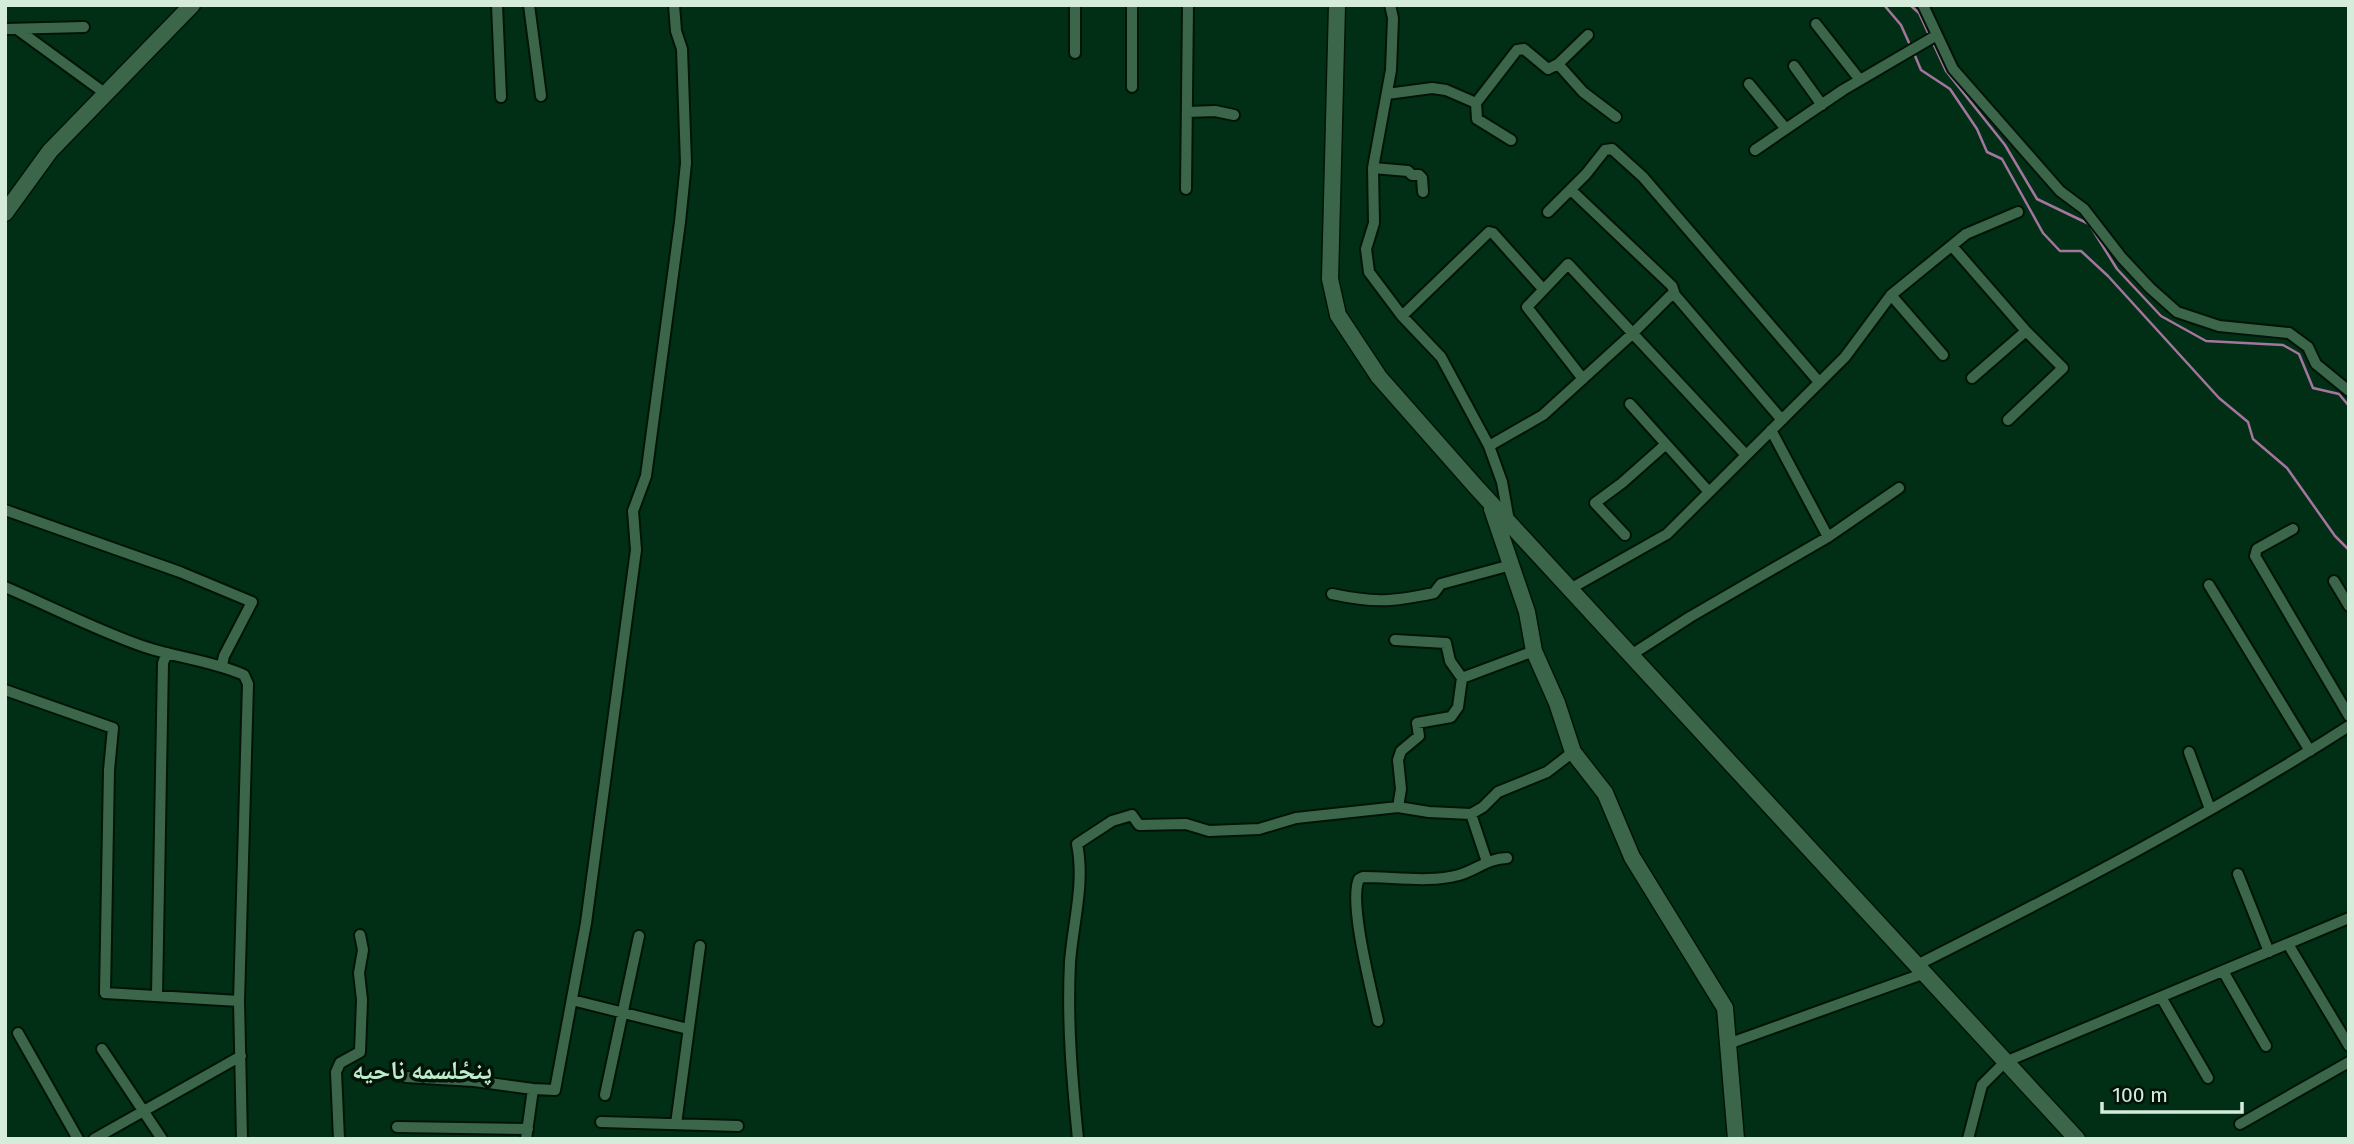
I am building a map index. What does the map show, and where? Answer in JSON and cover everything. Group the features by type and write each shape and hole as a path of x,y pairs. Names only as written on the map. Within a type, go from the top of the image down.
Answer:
{"street":[{"path":"5,212 50,151 192,5"},
{"path":"497,5 502,97"},
{"path":"529,5 541,96"},
{"path":"406,1077 555,1090 586,923 636,550 633,511 646,476 680,222 685,151 682,49 676,32 674,5"},
{"path":"1075,5 1075,53"},
{"path":"1132,5 1132,88"},
{"path":"1186,189 1188,5"},
{"path":"1337,5 1331,279 1338,315 1379,377 1490,503 2077,1139"},
{"path":"1390,5 1393,18 1391,70 1373,168 1374,223 1366,249 1369,272 1402,316 1441,358 1489,446 1502,482 1510,524"},
{"path":"1923,5 1953,69 2060,191 2084,209 2122,258 2150,288 2177,312 2219,326 2289,333 2308,347 2316,364 2349,391"},
{"path":"1816,24 1860,80"},
{"path":"11,29 84,27"},
{"path":"11,29 106,94"},
{"path":"1511,140 1475,117 1476,103 1521,48 1547,69 1558,64 1588,34"},
{"path":"1755,150 1860,80 1937,35"},
{"path":"1558,64 1583,92 1616,117"},
{"path":"1794,66 1822,105"},
{"path":"1749,84 1786,129"},
{"path":"1387,94 1432,88 1446,90 1476,103"},
{"path":"1186,113 1214,111 1234,115"},
{"path":"1548,212 1605,150 1612,149 1643,177 1819,382"},
{"path":"1373,168 1408,171 1412,175 1419,175 1422,178 1423,192"},
{"path":"1571,190 1672,286 1675,296 1782,419"},
{"path":"1570,589 1667,534 1845,357 1891,295 1966,234 2018,212"},
{"path":"1402,316 1489,232 1543,289"},
{"path":"1952,246 2026,331 2063,368 2008,420"},
{"path":"1583,379 1527,307 1566,265 1571,265 1746,455"},
{"path":"1891,295 1943,355"},
{"path":"1489,446 1543,415 1670,296 1675,296"},
{"path":"1972,378 2026,331"},
{"path":"1630,404 1709,492"},
{"path":"1771,430 1828,537"},
{"path":"1625,535 1595,503 1622,484 1666,444"},
{"path":"1631,655 1690,617 1828,537 1899,488"},
{"path":"1490,503 1527,612 1534,651 1557,703 1573,752 1605,793 1632,857 1726,1008 1737,1139"},
{"path":"5,510 180,572 252,602 222,665"},
{"path":"2293,529 2257,550 2255,556 2349,716"},
{"path":"1332,594 1369,601 1408,598 1434,593 1441,584 1511,565"},
{"path":"2334,581 2349,606"},
{"path":"2209,585 2310,751"},
{"path":"5,587 143,646 195,662 222,665 244,675 248,684 239,1001 242,1139"},
{"path":"1395,640 1446,643 1450,662 1462,678 1458,707 1451,717 1417,723 1419,736 1401,751 1398,760 1401,789 1398,807"},
{"path":"1462,678 1534,651"},
{"path":"157,995 163,663 167,653"},
{"path":"5,690 113,727 109,770 106,993 239,1001"},
{"path":"1728,1044 1921,969 2210,809 2349,726"},
{"path":"1078,1139 1069,1051 1070,961 1081,864 1077,844 1112,821 1132,815 1139,825 1186,824 1209,831 1259,828 1296,818 1398,807 1471,814 1483,807 1498,792 1547,772 1573,752"},
{"path":"2189,752 2210,809"},
{"path":"1471,814 1487,862"},
{"path":"1378,1021 1357,910 1356,884 1359,879 1459,875 1487,862 1507,858"},
{"path":"2238,874 2269,952"},
{"path":"1968,1139 1982,1085 2005,1062 2349,918"},
{"path":"339,1139 336,1072 340,1063 360,1052 362,1000 359,972 363,950 360,935"},
{"path":"605,1095 639,936"},
{"path":"2288,944 2349,1046"},
{"path":"676,1125 700,946"},
{"path":"2223,971 2266,1046"},
{"path":"2161,997 2208,1078"},
{"path":"572,1000 688,1029"},
{"path":"18,1033 78,1139"},
{"path":"102,1049 162,1139"},
{"path":"94,1139 241,1056"},
{"path":"2240,1124 2349,1062"},
{"path":"397,1126 527,1134 533,1089"},
{"path":"601,1122 738,1126"}],"waterway":[{"path":"1884,5 1901,25 1910,45"},
{"path":"1910,5 1919,13 1930,37"},
{"path":"1933,43 1946,71 2005,145 2037,199 2089,224 2117,269 2161,316 2206,341 2283,345 2299,354 2313,388 2339,394 2349,406"},
{"path":"1913,51 1921,70 1950,89 1977,129 1987,152 2002,159 2043,233 2060,251 2081,251 2108,276 2219,398 2248,422 2253,439 2287,468 2335,536 2349,550"},
{"path":"2349,414 2349,451"}],"district":[{"name":"پنځلسمه ناحیه","path":"422,1070"}]}
